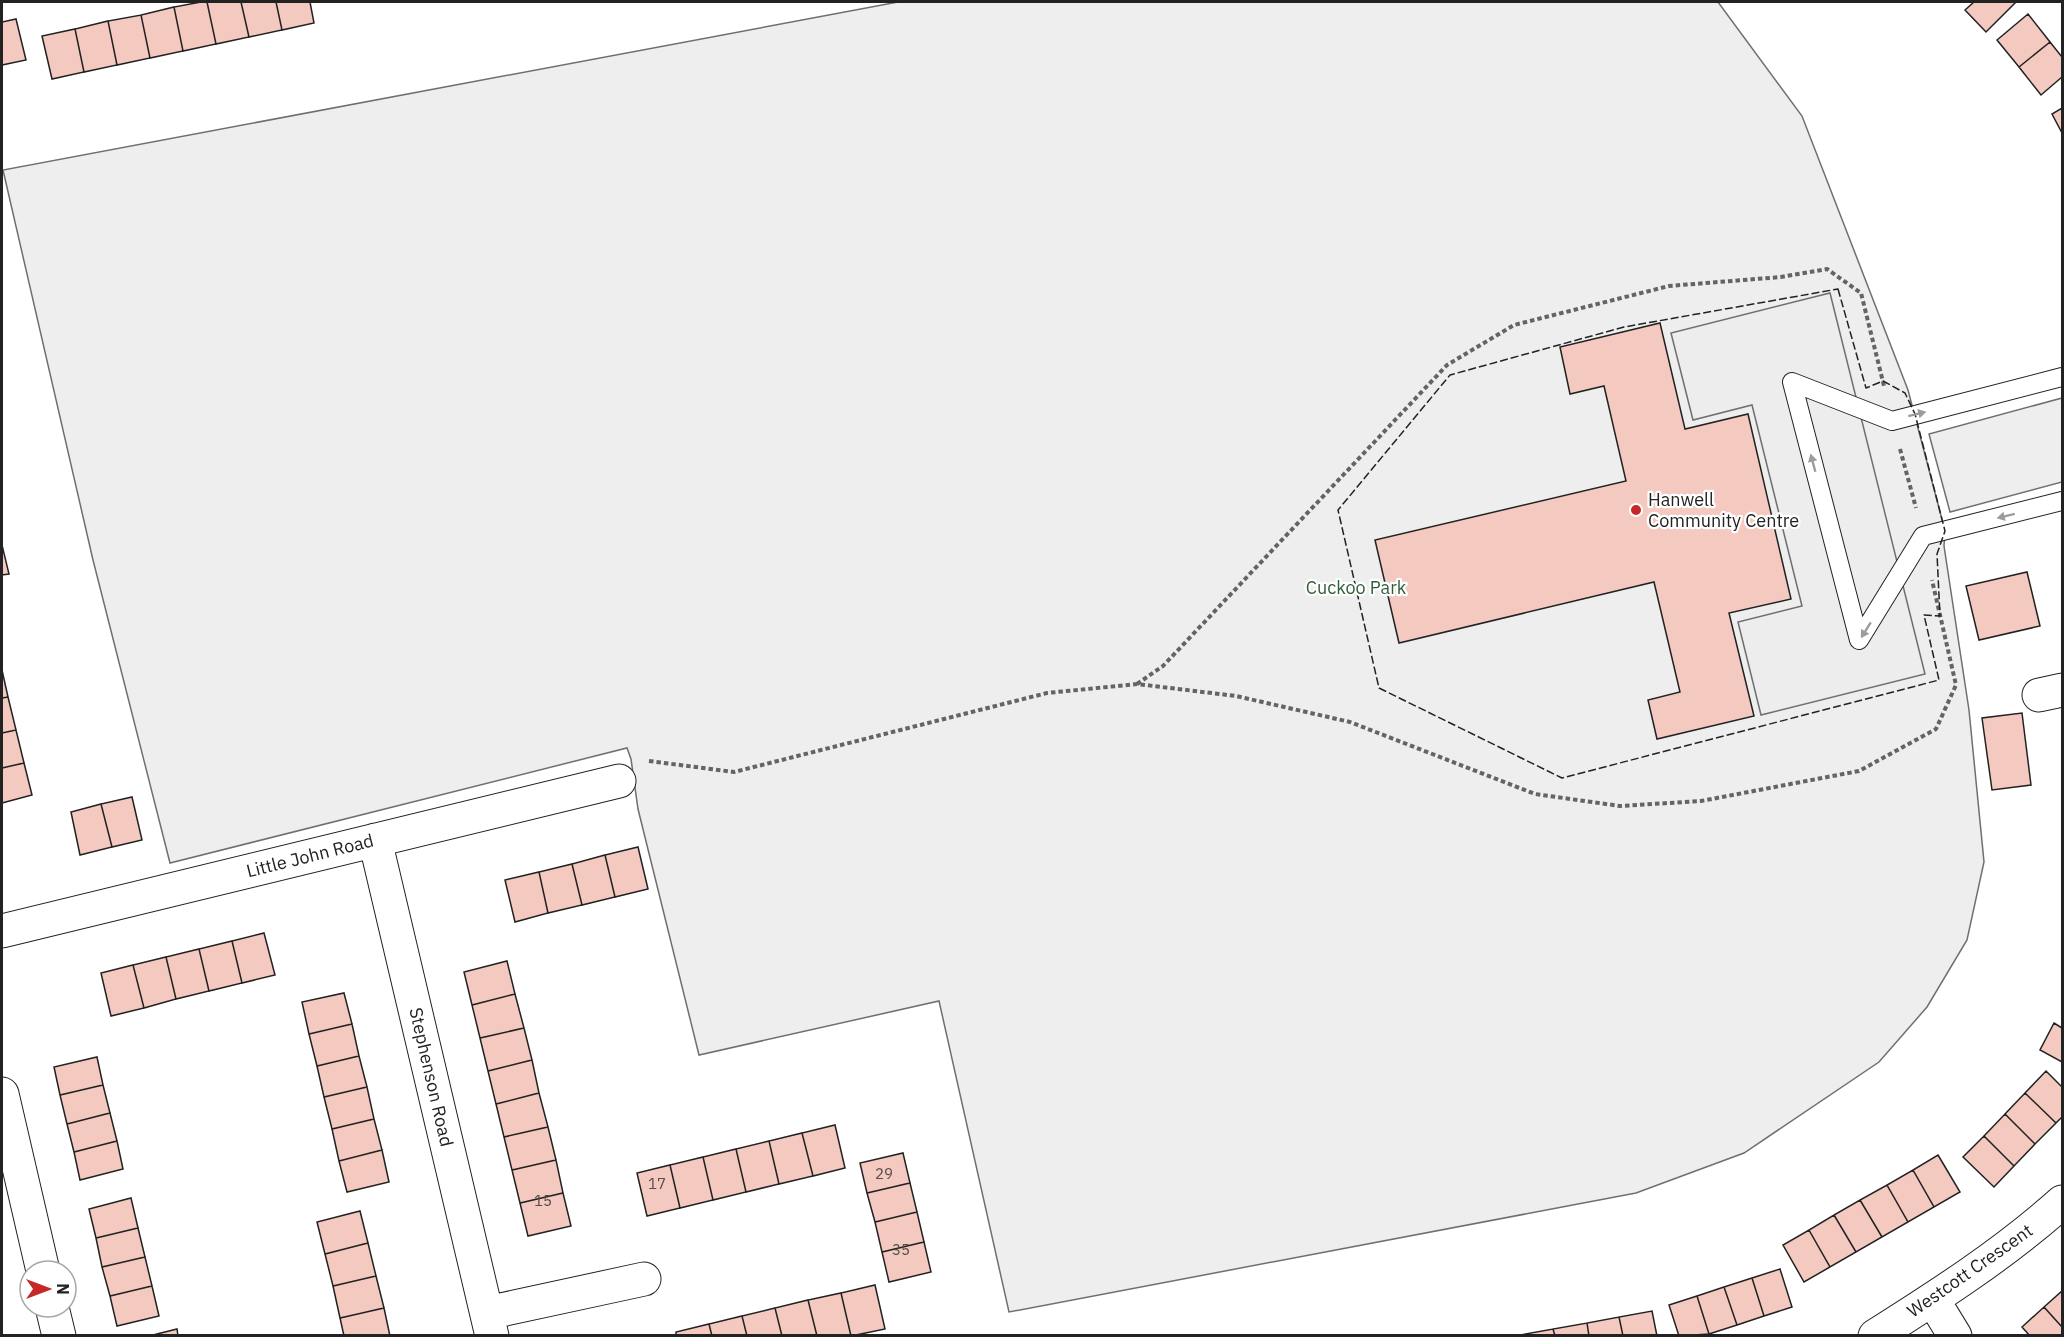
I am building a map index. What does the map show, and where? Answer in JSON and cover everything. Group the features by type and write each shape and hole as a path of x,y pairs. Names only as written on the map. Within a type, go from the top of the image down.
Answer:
{"street":[{"name":"Little John Road","path":"2,931 619,781"},
{"name":"Stephenson Road","path":"375,840 489,1324 644,1279"},
{"path":"2,1094 40,1259"},
{"name":"Westcott Crescent","path":"1875,1335 1933,1300 2032,1229 2062,1202"},
{"path":"1933,1300 1955,1335"},
{"path":"55,1319 59,1335"}],"lane":[{"path":"2062,377 1892,421 1792,382 1859,640 1923,537 2062,501"}],"path":[{"path":"619,781 631,759 734,772 1047,693 1137,684 1236,696 1350,722 1535,794 1620,806 1712,799 1858,771 1936,729 1956,685 1923,537 1861,293 1827,269 1781,277 1670,286 1514,325 1447,365 1163,666 1137,684"}],"green space":[{"name":"Cuckoo Park","path":"898,2 1718,2 1802,116 1908,390 1945,531 1944,546 1969,710 1984,862 1967,940 1927,1007 1879,1062 1744,1153 1636,1193 1009,1312 939,1001 699,1055 638,809 631,759 627,748 170,863 93,560 3,170"},
{"path":"2062,398 2062,482 1950,512 1929,434"}],"shaded area":[{"path":"1830,293 1925,674 1761,715 1738,622 1802,606 1752,405 1693,420 1671,333"}],"building":[{"path":"207,2 216,44 183,51 174,7"},
{"path":"207,2 241,2 249,37 216,44"},
{"path":"241,2 276,2 282,30 249,37"},
{"path":"276,2 310,2 314,23 282,30"},
{"path":"1974,2 2016,2 1986,32 1965,10"},
{"path":"174,7 183,51 150,58 141,15"},
{"path":"2028,14 2050,42 2019,67 1997,40"},
{"path":"141,15 150,58 117,65 108,21"},
{"path":"16,19 26,60 2,65 2,22"},
{"path":"108,21 117,65 84,72 75,29"},
{"path":"75,29 84,72 52,79 42,36"},
{"path":"2050,42 2062,57 2062,77 2041,95 2019,67"},
{"path":"2062,108 2062,133 2052,114"},
{"name":"Hanwell Community Centre","path":"1660,323 1685,429 1748,414 1791,599 1729,613 1754,716 1657,739 1648,700 1680,692 1654,582 1399,643 1375,540 1626,481 1604,386 1570,394 1560,347"},
{"path":"2,545 9,574 2,575"},
{"path":"2027,572 2040,626 1979,640 1966,586"},
{"path":"2,670 8,697 2,698"},
{"path":"8,697 16,730 2,733 2,698"},
{"path":"2022,713 2031,785 1992,790 1982,718"},
{"path":"16,730 24,763 2,768 2,733"},
{"path":"24,763 32,795 2,803 2,768"},
{"path":"132,797 142,840 112,847 101,804"},
{"path":"101,804 112,847 80,855 71,812"},
{"path":"638,847 648,889 615,897 605,855"},
{"path":"605,855 615,897 582,905 572,864"},
{"path":"572,864 582,905 548,913 539,872"},
{"path":"539,872 548,913 515,922 505,880"},
{"path":"264,933 275,975 242,983 232,941"},
{"path":"232,941 242,983 209,991 199,949"},
{"path":"199,949 209,991 176,999 166,957"},
{"path":"166,957 176,999 144,1008 133,965"},
{"path":"507,961 515,994 472,1005 464,972"},
{"path":"133,965 144,1008 111,1016 101,973"},
{"path":"344,993 352,1024 309,1034 302,1002"},
{"path":"515,994 524,1028 480,1038 472,1005"},
{"path":"2054,1023 2062,1028 2062,1062 2040,1050"},
{"path":"352,1024 359,1056 317,1066 309,1034"},
{"path":"524,1028 532,1060 488,1071 480,1038"},
{"path":"359,1056 367,1087 324,1097 317,1066"},
{"path":"97,1057 103,1085 60,1095 54,1067"},
{"path":"532,1060 539,1093 496,1104 488,1071"},
{"path":"2046,1071 2062,1087 2062,1117 2056,1123 2025,1093"},
{"path":"103,1085 110,1113 67,1124 60,1095"},
{"path":"367,1087 374,1119 332,1129 324,1097"},
{"path":"539,1093 548,1127 504,1137 496,1104"},
{"path":"2025,1093 2056,1123 2035,1144 2005,1114"},
{"path":"110,1113 117,1141 74,1152 67,1124"},
{"path":"2005,1114 2035,1144 2014,1166 1984,1136"},
{"path":"374,1119 382,1150 339,1161 332,1129"},
{"path":"835,1125 845,1168 813,1176 802,1133"},
{"path":"548,1127 556,1160 512,1170 504,1137"},
{"path":"802,1133 813,1176 779,1184 769,1141"},
{"path":"1984,1136 2014,1166 1994,1187 1963,1157"},
{"path":"117,1141 123,1169 80,1180 74,1152"},
{"path":"769,1141 779,1184 746,1192 736,1149"},
{"path":"736,1149 746,1192 713,1200 703,1157"},
{"path":"382,1150 389,1182 347,1192 339,1161"},
{"path":"903,1153 910,1183 867,1193 860,1163"},
{"path":"1938,1155 1960,1192 1934,1207 1913,1170"},
{"path":"703,1157 713,1200 680,1208 670,1165"},
{"path":"556,1160 563,1193 520,1203 512,1170"},
{"path":"670,1165 680,1208 647,1216 637,1173"},
{"path":"1913,1170 1934,1207 1908,1222 1887,1185"},
{"path":"910,1183 917,1212 875,1222 867,1193"},
{"path":"1887,1185 1908,1222 1882,1237 1860,1200"},
{"path":"563,1193 571,1226 528,1236 520,1203"},
{"path":"131,1198 138,1228 96,1238 89,1209"},
{"path":"1860,1200 1882,1237 1856,1252 1834,1215"},
{"path":"360,1211 368,1243 325,1254 317,1222"},
{"path":"917,1212 924,1242 882,1252 875,1222"},
{"path":"1834,1215 1856,1252 1830,1267 1809,1230"},
{"path":"138,1228 145,1257 102,1267 96,1238"},
{"path":"1809,1230 1830,1267 1804,1282 1783,1245"},
{"path":"924,1242 931,1272 889,1282 882,1252"},
{"path":"368,1243 376,1276 333,1286 325,1254"},
{"path":"145,1257 152,1286 110,1296 102,1267"},
{"path":"1780,1269 1792,1307 1764,1316 1752,1278"},
{"path":"376,1276 384,1308 340,1318 333,1286"},
{"path":"1752,1278 1764,1316 1737,1325 1724,1287"},
{"path":"875,1285 885,1329 851,1336 841,1293"},
{"path":"152,1286 159,1316 117,1326 110,1296"},
{"path":"1724,1287 1737,1325 1709,1334 1697,1296"},
{"path":"2062,1291 2062,1327 2044,1307"},
{"path":"841,1293 851,1336 817,1336 808,1300"},
{"path":"1697,1296 1709,1334 1679,1336 1669,1305"},
{"path":"808,1300 817,1336 782,1336 775,1308"},
{"path":"2044,1307 2062,1327 2062,1336 2030,1336 2022,1327"},
{"path":"384,1308 390,1336 344,1336 340,1318"},
{"path":"775,1308 782,1336 747,1336 742,1316"},
{"path":"1652,1311 1657,1336 1623,1336 1619,1317"},
{"path":"742,1316 747,1336 712,1336 709,1324"},
{"path":"1619,1317 1623,1336 1589,1336 1587,1323"},
{"path":"1587,1323 1589,1336 1555,1336 1553,1329"},
{"path":"709,1324 712,1336 676,1336 676,1332"},
{"path":"177,1329 178,1336 149,1336"},
{"path":"1553,1329 1555,1336 1520,1335"}],"fence":[{"path":"1838,289 1866,388 1883,381 1905,393 1915,414 1945,531 1937,554 1940,616 1924,615 1939,680 1562,778 1379,688 1338,510 1450,375 1624,327 1838,289"}],"place":[{"name":"Hanwell Community Centre","path":"1636,510"}]}
